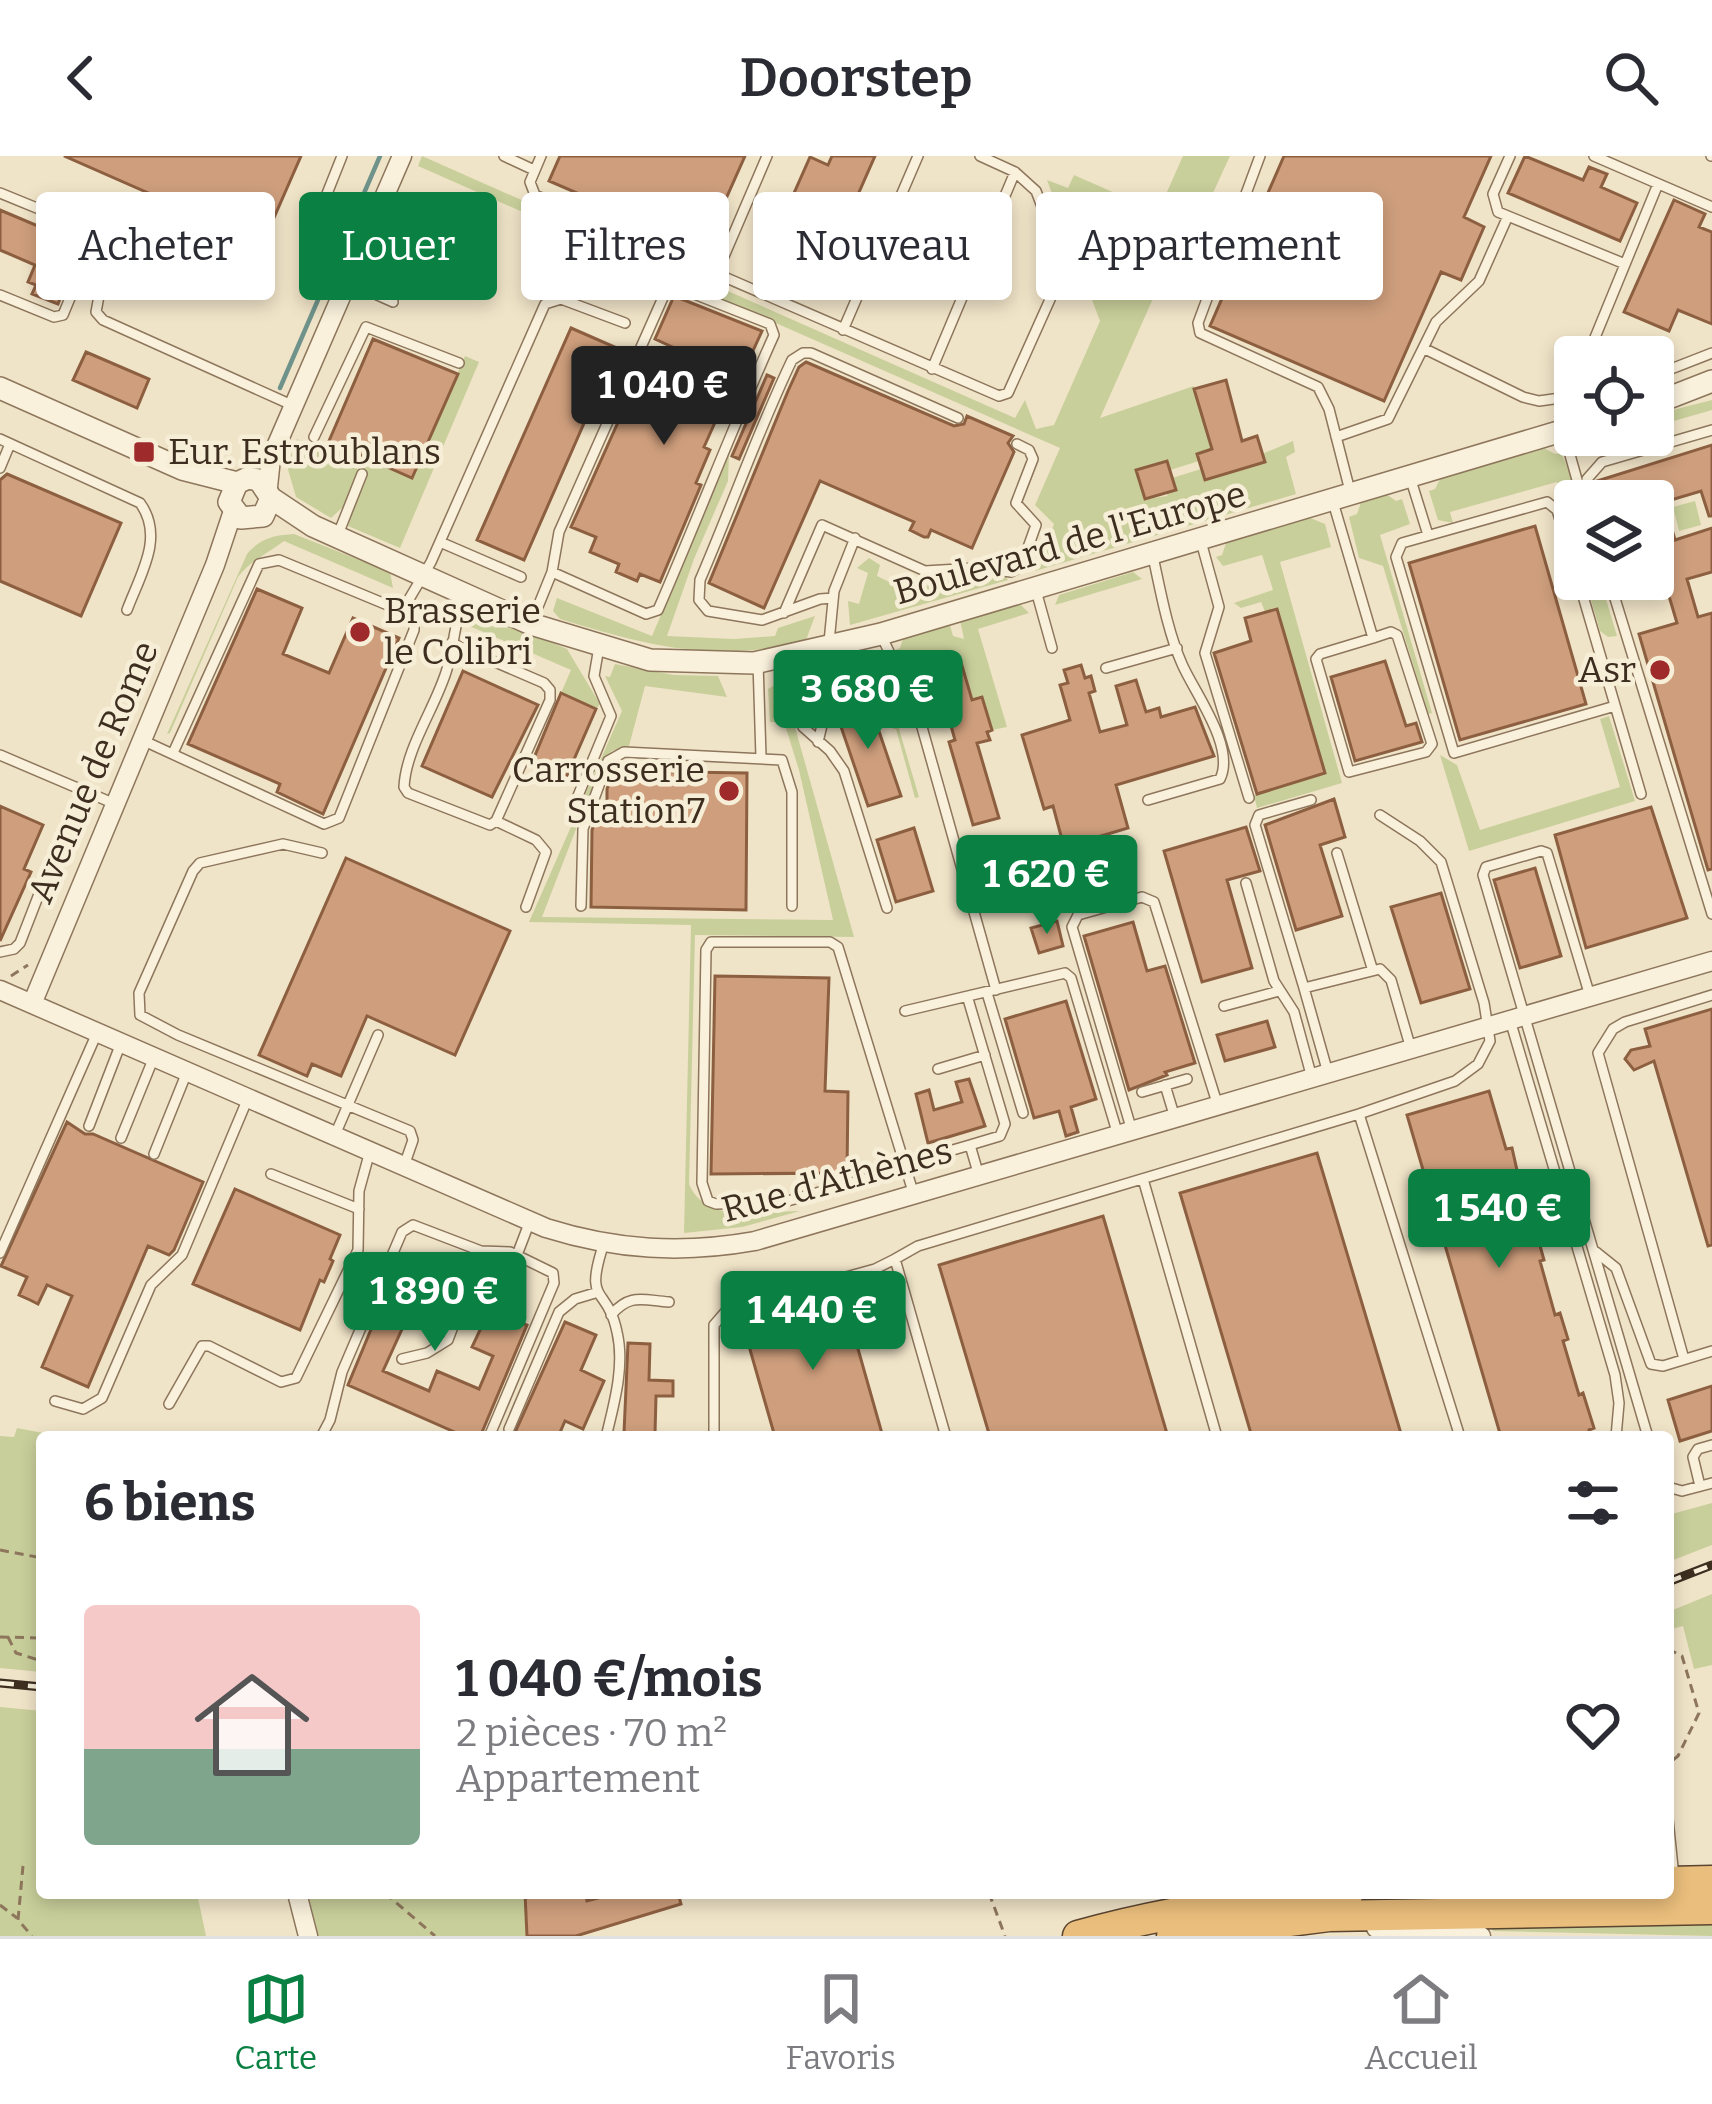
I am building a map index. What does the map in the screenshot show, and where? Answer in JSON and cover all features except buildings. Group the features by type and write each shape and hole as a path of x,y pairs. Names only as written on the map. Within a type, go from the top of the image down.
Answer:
{"highway":[{"path":"1674,1882 1712,1882"},
{"path":"1078,1936 1160,1915 1274,1899"},
{"path":"1172,1936 1257,1922 1407,1912 1712,1909"}],"street":[{"name":"Avenue de Rome","path":"386,192 402,156"},
{"name":"Avenue de Rome","path":"32,1004 215,565 271,458 340,300"},
{"path":"1674,396 1712,381"},
{"name":"Boulevard de l'Europe","path":"0,388 531,624 650,660 758,662 829,648 1554,433"},
{"path":"1674,400 1712,393"},
{"name":"Rue d'Athènes","path":"0,990 122,1043 169,1050 187,1072 530,1221 604,1243 651,1250 725,1246 914,1195 1712,961"},
{"path":"299,1899 308,1936"},
{"path":"1257,1922 1481,1936"}],"lane":[{"path":"328,192 342,156"},
{"path":"504,156 535,170"},
{"path":"534,192 530,182 541,156"},
{"path":"729,244 767,156"},
{"path":"843,330 919,156"},
{"path":"729,280 992,395 1008,393 1064,275 1064,258 1036,191 1016,172 980,156"},
{"path":"1260,156 1198,323 1200,333 1318,387 1336,437 1342,499 1373,638"},
{"path":"1510,156 1492,204 1508,216 1625,265"},
{"path":"1594,156 1712,207"},
{"path":"932,369 1016,172"},
{"path":"1596,336 1658,184"},
{"path":"0,193 36,208"},
{"path":"1336,437 1388,418 1445,309 1479,281 1508,216"},
{"path":"531,624 552,572 559,532 669,284 770,324 773,335 658,610 646,614 552,572"},
{"path":"0,295 58,318 68,300"},
{"path":"403,611 440,542 545,304 561,298 625,323"},
{"path":"98,300 97,312 103,320 294,406"},
{"path":"389,300 393,302"},
{"path":"314,437 366,327 458,363"},
{"path":"1423,348 1523,397 1540,401 1554,398"},
{"path":"832,598 755,621 715,614 703,607 699,591 750,466 752,444 792,360 812,353 958,418"},
{"path":"1674,368 1712,353"},
{"path":"309,371 338,385"},
{"path":"1587,480 1601,462 1712,430"},
{"path":"0,468 5,441 128,494 146,511 152,540 127,610"},
{"path":"784,613 818,529 827,524 925,571 1011,572 1021,567 1036,525 1016,502 1033,459 1029,450 1017,444"},
{"path":"337,536 362,474"},
{"path":"1410,477 1428,535"},
{"path":"1554,506 1547,502 1402,543 1396,557 1454,753 1615,706"},
{"path":"829,648 832,598 855,538"},
{"path":"1200,538 1219,607 1205,652 1249,798"},
{"path":"440,542 521,577"},
{"path":"1148,800 1223,774 1208,710 1181,663 1152,552"},
{"path":"142,740 324,824 333,822 339,818 415,631 414,622 403,611 279,560 260,564 172,753"},
{"path":"1035,587 1052,648"},
{"path":"467,595 453,628 448,667 404,787 408,793 483,825 496,821 536,840 546,852 526,907"},
{"path":"1584,600 1641,794"},
{"path":"1616,600 1711,908"},
{"path":"1391,632 1397,635 1432,744 1426,752 1349,772 1316,659 1373,638 1391,632"},
{"path":"880,634 918,713 1023,1113"},
{"path":"451,643 544,683 550,690 550,700 496,821"},
{"path":"575,802 611,716 595,676 599,647"},
{"path":"1106,668 1177,648"},
{"path":"784,658 798,718 844,771 886,908"},
{"path":"758,662 761,757"},
{"path":"818,742 828,700 857,688"},
{"path":"581,906 583,829 608,761 625,752 782,760 793,807 792,906"},
{"path":"0,755 116,804"},
{"path":"1311,800 1259,815 1255,825 1304,988 1320,1076"},
{"path":"1380,815 1420,841 1441,862 1509,1020 1595,1252 1648,1431"},
{"path":"322,853 283,844 211,859 193,871 139,993 140,1015 169,1050 348,1106 410,1131 413,1140 404,1166"},
{"path":"1590,996 1550,858 1541,851 1486,867 1509,1020 1615,1376 1616,1431"},
{"path":"1337,853 1372,968"},
{"path":"0,952 20,943 53,858"},
{"path":"1246,884 1279,991 1294,1012 1320,1076"},
{"path":"1125,1133 1072,927 1078,916 1100,909 1142,897 1159,909 1218,1106"},
{"path":"905,1168 784,1202 708,1201 702,1183 706,950 712,942 830,942 838,947 914,1195"},
{"path":"1304,988 1380,969 1391,980 1411,1049"},
{"path":"905,1011 968,999 1058,972 1071,978 1125,1133"},
{"path":"1224,1006 1279,991"},
{"path":"1684,1359 1598,1053 1613,1029 1625,1022 1712,995"},
{"path":"940,1154 1004,1132 968,999"},
{"path":"714,1431 714,1325 727,1310 875,1269 918,1246 1455,1081 1486,1054 1509,1020"},
{"path":"0,1253 97,1033"},
{"path":"335,1136 378,1035"},
{"path":"89,1126 122,1043"},
{"path":"121,1138 169,1050"},
{"path":"938,1069 985,1055"},
{"path":"154,1154 187,1072"},
{"path":"1142,1092 1187,1079"},
{"path":"1166,1085 1175,1118"},
{"path":"56,1401 82,1409 102,1398 151,1285 182,1256 248,1098"},
{"path":"1359,1114 1458,1431"},
{"path":"970,1145 980,1176"},
{"path":"170,1404 202,1346 281,1382 296,1378 358,1250 362,1172 370,1151"},
{"path":"271,1174 359,1209"},
{"path":"1143,1179 1215,1431"},
{"path":"517,1255 530,1221"},
{"path":"324,1431 342,1372 402,1232 420,1225 482,1251 517,1255 550,1269 554,1283 492,1431"},
{"path":"604,1243 593,1281 619,1339 618,1382 607,1431"},
{"path":"402,1359 427,1353 448,1340 482,1251"},
{"path":"1595,1252 1616,1268 1651,1364 1663,1366 1712,1351"},
{"path":"895,1259 944,1431"},
{"path":"509,1430 559,1312 575,1299 596,1293"},
{"path":"611,1315 622,1302 668,1302"},
{"path":"1674,1489 1706,1484 1693,1457 1698,1449 1712,1445"}],"path":[{"path":"0,976 24,970 32,958"},
{"path":"0,1550 36,1557"},
{"path":"0,1637 36,1639"},
{"path":"8,1637 16,1653 36,1659"},
{"path":"1674,1652 1682,1656 1699,1713 1674,1759"},
{"path":"18,1920 23,1866"},
{"path":"392,1899 436,1936"},
{"path":"991,1899 1005,1936"},
{"path":"0,1906 32,1936"}],"green space":[{"path":"422,156 521,200 521,211 497,201 497,192 477,192 418,166"},
{"path":"1183,156 1230,156 1213,192 1167,192"},
{"path":"1074,175 1113,192 1052,192 1047,180 1068,188"},
{"path":"729,292 1015,418 1025,400 1036,429 1054,425 1100,321 1092,300 1152,300 1100,418 1194,386 1212,449 1197,454 1199,461 1170,470 1137,470 1145,499 1167,496 1172,478 1201,469 1205,480 1264,463 1262,454 1293,441 1295,452 1286,457 1296,494 1035,571 1054,524 1035,505 1060,448 723,300 729,300"},
{"path":"465,356 479,362 400,548 348,526 352,512 342,508 331,518 296,497 287,466 297,439 323,451 329,441 412,478"},
{"path":"1712,400 1712,410 1674,421 1674,410"},
{"path":"1544,448 1562,456 1571,480 1554,480 1450,512 1453,523 1438,520 1429,491 1441,477"},
{"path":"729,455 728,481 667,636 775,636 778,628 815,616 806,640 742,651 682,649 560,619 553,611 557,598 652,636"},
{"path":"1386,494 1396,501 1402,499 1410,524 1380,535 1432,713 1428,714 1383,566 1359,558 1349,517 1357,514 1361,502"},
{"path":"1695,501 1701,525 1679,531 1674,507"},
{"path":"1308,517 1325,524 1331,547 1280,562 1342,783 1257,808 1254,795 1325,773 1277,610 1266,614 1261,602 1241,608 1234,603 1273,590 1262,555 1223,566 1216,557 1222,555 1227,540"},
{"path":"294,534 390,572 393,588 284,541 238,577 167,734 247,554 268,538"},
{"path":"869,558 880,565 877,576 910,592 967,576 1004,574 1008,580 850,625 848,601 859,604 868,573 857,568"},
{"path":"1133,572 1142,579 1055,605 1059,595"},
{"path":"1591,600 1606,600 1617,636 1600,631"},
{"path":"1018,602 1029,613 978,629 1007,727 992,730 983,698 972,700 923,670 933,703 919,702 900,666 908,663 906,656 896,658 893,651 900,648 904,636 949,622 953,636 964,639 960,620"},
{"path":"489,615 567,649 600,704 596,709 561,693 571,670 467,625 468,620"},
{"path":"863,648 870,656 877,654 919,797 915,798 896,729 886,709 878,711 868,673 812,691 812,722 806,721 801,678 808,676 811,664"},
{"path":"615,664 674,675 718,676 727,697 645,686 629,746 612,751 602,762 542,917 833,920 784,722 770,722 768,689 782,681 854,937 695,935 689,1184 708,1206 722,1211 800,1211 742,1227 684,1233 691,925 529,922 622,711 605,676 610,677"},
{"path":"1609,716 1635,801 1469,851 1440,755 1457,765 1480,830 1620,787 1600,719"},
{"path":"17,1428 36,1432 36,1671 0,1668 0,1436 14,1437"},
{"path":"1712,1503 1712,1545 1674,1560 1674,1513"},
{"path":"1712,1594 1712,1665 1694,1669 1683,1626 1674,1628 1674,1610"},
{"path":"0,1707 36,1710 36,1899 198,1899 206,1936 0,1936"},
{"path":"309,1899 525,1899 527,1936 318,1936"},
{"path":"1712,1925 1712,1936 1493,1931 1491,1927"}],"waterway":[{"path":"280,388 380,156"}],"railway":[{"path":"1674,1580 1712,1565"},
{"path":"0,1683 36,1686"}],"place":[{"name":"Eur. Estroublans","path":"144,452"},
{"name":"Brasserie le Colibri","path":"360,632"},
{"name":"Asr","path":"1660,670"},
{"name":"Carrosserie Station7","path":"729,791"}]}
